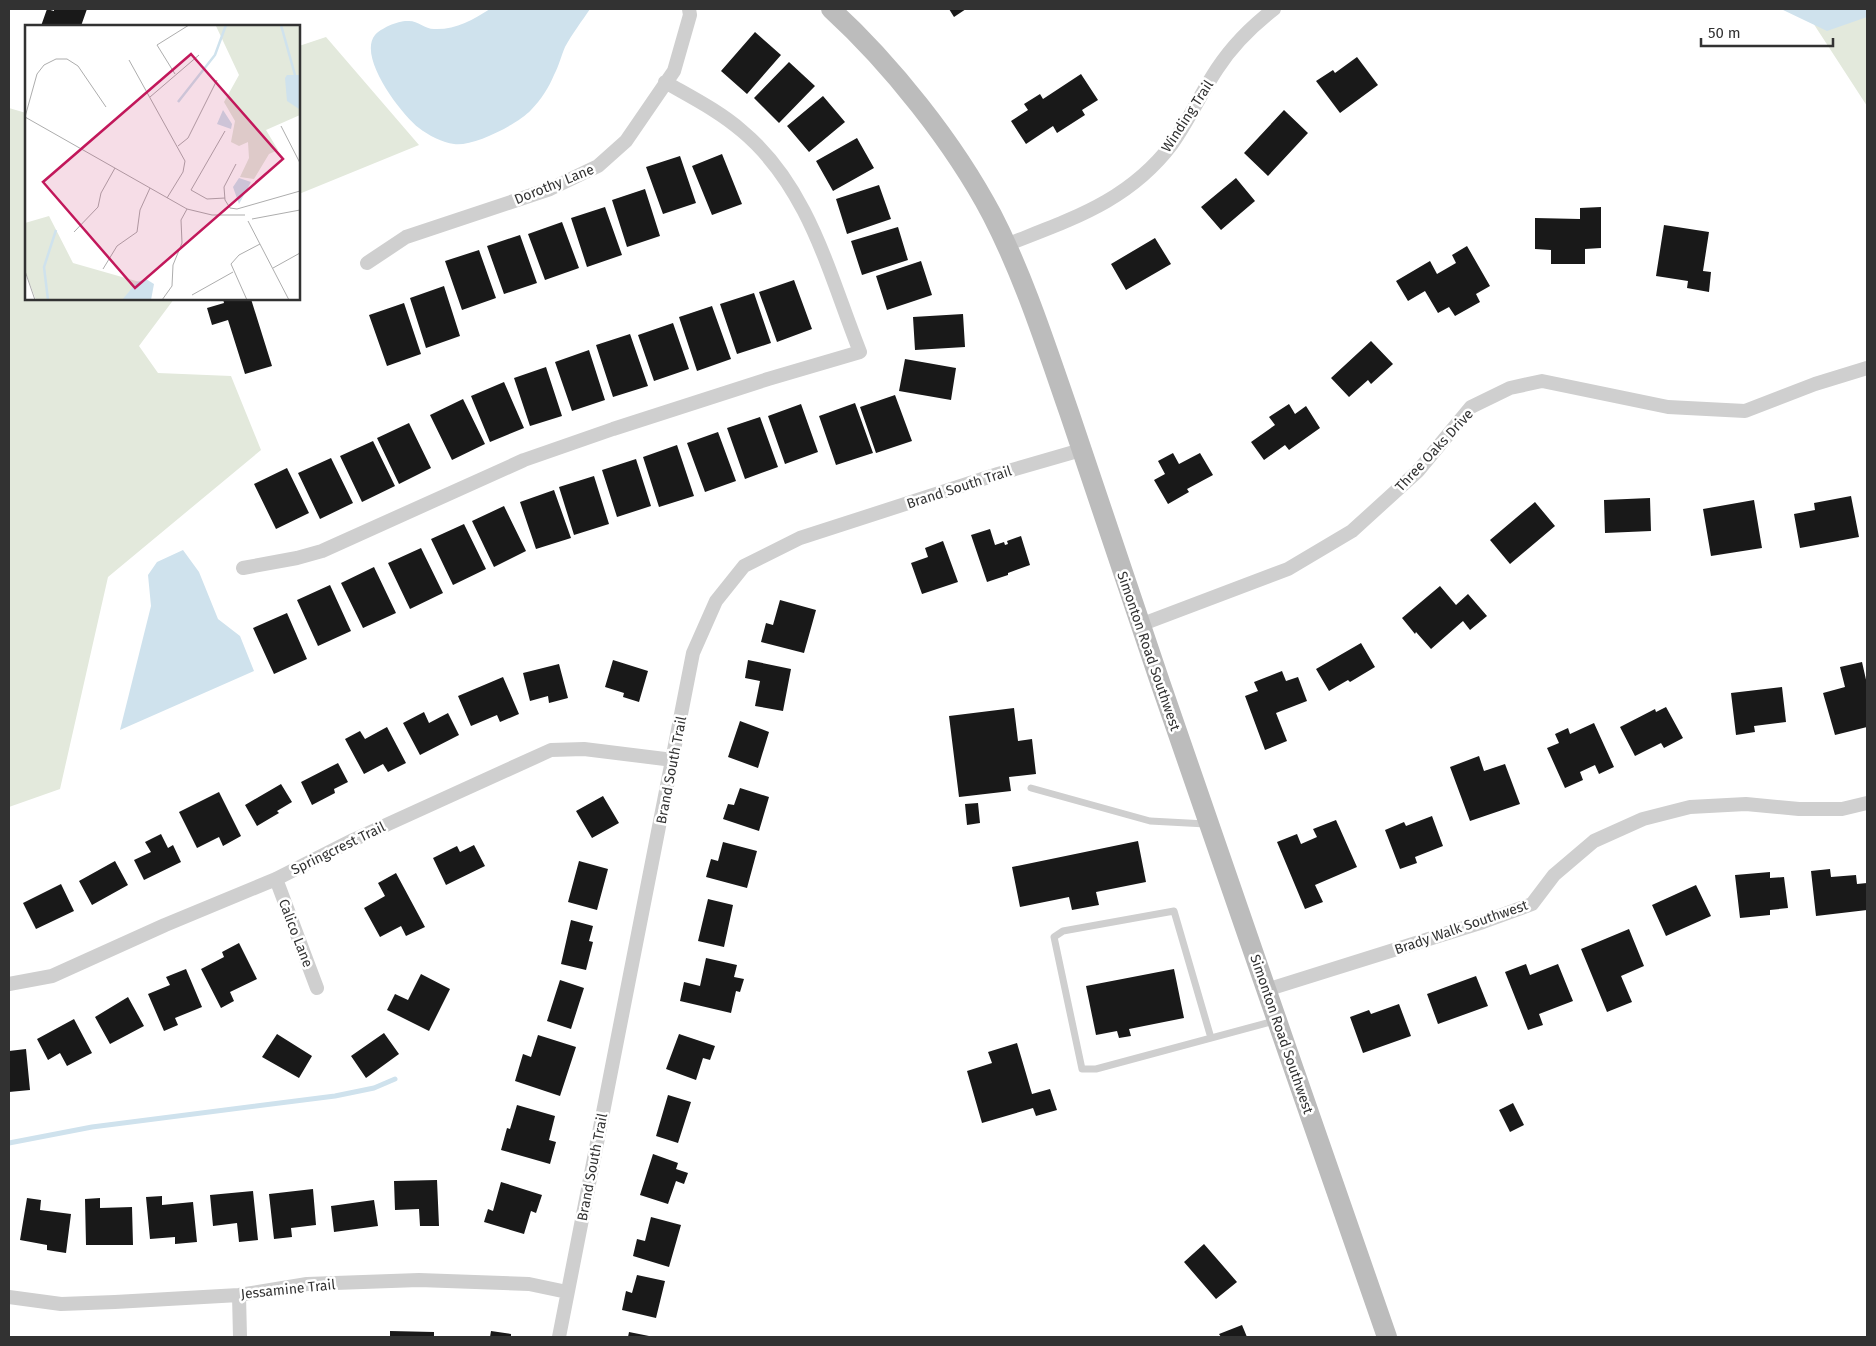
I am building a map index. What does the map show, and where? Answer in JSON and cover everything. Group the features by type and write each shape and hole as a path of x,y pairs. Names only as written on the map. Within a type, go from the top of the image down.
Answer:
{"street":[{"name":"Dorothy Lane","path":"367,263 406,237 550,189 598,166 626,141 674,71 690,15 689,9"},
{"name":"Simonton Road Southwest","path":"831,9 861,37 895,76 936,129 973,183 1006,245 1034,313 1387,1337"},
{"name":"Winding Trail","path":"1006,245 1090,211 1118,195 1142,175 1183,128 1217,69 1235,45 1255,23 1274,9"},
{"path":"243,568 297,558 322,550 524,460 612,429 860,352 824,256 807,215 794,191 760,147 742,130 724,117 665,82"},
{"name":"Three Oaks Drive","path":"1140,625 1288,569 1352,531 1418,471 1471,407 1510,388 1542,381 1668,407 1746,411 1816,384 1867,368"},
{"name":"Brand South Trail","path":"558,1337 694,653 716,600 744,566 800,538 998,474 1081,450"},
{"name":"Springcrest Trail","path":"9,984 52,976 165,925 276,879 353,840 550,750 584,748 673,760"},
{"name":"Brady Walk Southwest","path":"1266,990 1483,922 1532,904 1554,875 1594,840 1643,819 1690,807 1746,804 1799,809 1842,809 1867,802"},
{"name":"Calico Lane","path":"276,879 316,988"},
{"name":"Jessamine Trail","path":"9,1298 61,1304 239,1295 307,1284 419,1280 529,1284 568,1292"},
{"path":"239,1295 240,1337"}],"lane":[{"path":"1031,788 1150,821 1209,824"},
{"path":"1211,1038 1174,911 1063,931 1054,937 1082,1068 1096,1069 1211,1038 1277,1020"}],"shaded area":[{"path":"1804,9 1867,9 1867,106"},
{"path":"326,37 419,145 300,194 300,46"},
{"path":"9,108 25,113 25,300 173,300 139,346 158,373 231,376 261,450 108,577 60,789 9,807"}],"water":[{"path":"490,9 590,9 565,47 547,89 525,116 506,128 472,142 454,144 445,142 419,128 402,111 377,71 372,57 371,45 378,32 395,23 409,21 431,29 449,28 470,20"},
{"path":"1781,9 1867,9 1867,17 1827,31"},
{"path":"183,550 199,572 218,619 240,636 254,671 120,730 151,606 148,575 157,562"}],"building":[{"path":"47,9 54,11 54,9 87,9 81,25 41,25"},
{"path":"949,9 966,9 954,17"},
{"path":"755,32 781,55 747,94 721,71"},
{"path":"1357,57 1378,85 1340,113 1316,81 1333,70 1335,73"},
{"path":"789,62 815,86 779,123 754,98"},
{"path":"1081,74 1098,100 1082,110 1085,115 1057,133 1053,126 1026,144 1011,121 1028,110 1024,104 1040,94 1043,99"},
{"path":"823,96 845,122 809,152 787,126"},
{"path":"1284,110 1308,133 1268,176 1244,153"},
{"path":"857,138 874,168 833,191 816,161"},
{"path":"722,154 742,204 712,215 692,166"},
{"path":"680,156 696,203 663,214 646,167"},
{"path":"1236,178 1255,201 1221,230 1201,207"},
{"path":"879,185 891,219 847,234 836,199"},
{"path":"645,189 660,236 627,247 612,200"},
{"path":"605,207 622,255 587,267 571,218"},
{"path":"1601,207 1601,248 1585,249 1585,264 1551,264 1551,250 1535,249 1535,218 1580,219 1580,208"},
{"path":"562,222 579,268 545,280 528,234"},
{"path":"1664,225 1709,232 1703,271 1711,272 1709,292 1687,288 1688,281 1656,276"},
{"path":"898,227 908,260 862,275 851,241"},
{"path":"520,235 537,283 504,294 487,246"},
{"path":"1155,238 1171,264 1126,290 1111,264"},
{"path":"1467,246 1490,286 1476,294 1480,302 1455,316 1449,307 1438,313 1425,291 1408,301 1396,281 1430,261 1437,274 1456,263 1452,255"},
{"path":"479,250 496,298 462,310 445,261"},
{"path":"921,261 932,295 887,310 876,276"},
{"path":"794,280 812,329 777,342 759,292"},
{"path":"444,286 460,336 426,348 410,298"},
{"path":"754,293 771,343 737,354 720,304"},
{"path":"223,300 251,300 272,366 245,374 228,320 212,325 207,308 224,303"},
{"path":"404,303 421,354 387,366 369,315"},
{"path":"712,306 731,359 697,371 679,317"},
{"path":"963,314 965,347 915,350 913,317"},
{"path":"673,323 689,369 654,381 638,335"},
{"path":"630,334 648,386 613,397 596,345"},
{"path":"1371,341 1393,364 1371,384 1368,380 1349,397 1331,378"},
{"path":"589,350 605,400 572,411 555,362"},
{"path":"905,359 956,368 951,400 899,391"},
{"path":"546,367 562,416 530,426 514,378"},
{"path":"504,382 524,428 490,442 471,396"},
{"path":"895,395 912,441 876,453 860,407"},
{"path":"463,399 485,444 452,460 430,415"},
{"path":"855,403 873,453 836,465 819,416"},
{"path":"801,404 818,452 785,464 768,416"},
{"path":"1289,404 1295,414 1306,406 1320,428 1289,450 1285,445 1264,460 1251,442 1275,425 1269,417"},
{"path":"760,417 778,467 745,479 727,428"},
{"path":"409,423 431,468 399,484 377,438"},
{"path":"718,432 736,481 705,492 687,443"},
{"path":"373,441 395,486 362,502 340,456"},
{"path":"677,445 694,496 659,507 643,457"},
{"path":"1173,453 1179,464 1200,453 1213,475 1187,489 1189,492 1168,504 1154,480 1165,474 1158,461"},
{"path":"331,458 353,503 320,519 298,473"},
{"path":"636,459 651,506 617,517 602,470"},
{"path":"287,468 309,513 276,529 254,484"},
{"path":"594,476 609,524 574,535 559,487"},
{"path":"554,490 571,538 536,549 520,502"},
{"path":"1851,496 1859,537 1800,548 1794,514 1815,510 1814,503"},
{"path":"1650,498 1651,531 1605,533 1604,500"},
{"path":"1754,500 1762,548 1711,556 1703,509"},
{"path":"1535,502 1555,526 1510,564 1490,540"},
{"path":"504,506 526,551 494,567 472,521"},
{"path":"464,524 486,569 453,585 431,539"},
{"path":"990,529 995,545 1004,542 1005,545 1008,544 1007,541 1021,536 1030,565 987,582 971,535"},
{"path":"943,541 958,582 922,594 911,563 928,557 925,548"},
{"path":"421,548 443,593 410,609 388,563"},
{"path":"374,567 396,613 363,628 341,583"},
{"path":"330,585 351,631 318,646 297,600"},
{"path":"1440,586 1456,605 1468,594 1487,616 1470,630 1463,621 1431,649 1402,618"},
{"path":"780,600 816,610 804,653 761,642 766,623 773,625"},
{"path":"287,613 307,659 274,674 253,628"},
{"path":"1361,643 1375,667 1350,682 1348,680 1329,691 1316,669"},
{"path":"613,660 648,671 639,702 623,697 624,693 605,687"},
{"path":"748,660 791,669 783,711 755,706 760,681 745,678"},
{"path":"1862,662 1867,684 1867,727 1835,735 1823,693 1845,687 1840,667"},
{"path":"559,664 568,698 549,703 548,696 530,701 523,673"},
{"path":"1282,671 1286,681 1298,677 1307,701 1276,713 1287,741 1265,750 1245,696 1258,691 1254,682"},
{"path":"503,677 519,714 500,722 497,715 471,726 458,696"},
{"path":"1782,687 1786,722 1754,726 1755,732 1736,735 1731,693"},
{"path":"1666,707 1683,738 1664,748 1661,743 1635,756 1620,727 1655,709 1656,712"},
{"path":"1014,708 1018,741 1032,739 1036,774 1009,777 1011,791 959,797 949,716"},
{"path":"424,712 429,723 448,713 459,735 420,755 403,723"},
{"path":"740,721 769,732 758,768 728,757"},
{"path":"1594,723 1614,767 1599,774 1595,765 1580,772 1583,780 1565,788 1547,748 1559,743 1555,734 1568,728 1570,734"},
{"path":"387,727 406,763 388,772 383,764 364,774 345,739 360,731 365,739"},
{"path":"1479,756 1484,771 1505,764 1520,804 1470,821 1450,767"},
{"path":"338,763 348,782 334,789 335,793 312,805 301,782"},
{"path":"281,784 292,802 277,811 279,813 257,826 245,805"},
{"path":"740,788 769,797 759,831 723,819 728,804 734,805"},
{"path":"219,792 241,836 223,846 219,837 197,848 179,812"},
{"path":"603,796 619,823 592,838 576,811"},
{"path":"978,803 980,823 967,825 965,804"},
{"path":"1432,816 1443,846 1415,857 1417,863 1400,869 1385,830 1404,822 1406,826"},
{"path":"1336,820 1357,867 1315,885 1323,902 1305,909 1277,842 1297,834 1301,844 1317,837 1313,829"},
{"path":"161,834 168,848 173,845 181,862 144,880 134,860 151,852 145,842"},
{"path":"1138,841 1146,882 1096,892 1099,905 1072,910 1069,897 1020,907 1012,867"},
{"path":"723,842 757,851 747,888 706,877 711,859 718,861"},
{"path":"474,845 485,866 446,885 433,858 457,846 460,852"},
{"path":"115,861 128,885 92,905 79,881"},
{"path":"579,861 608,869 597,910 568,902"},
{"path":"1830,869 1831,877 1856,875 1857,884 1867,883 1867,910 1816,916 1811,871"},
{"path":"1770,872 1770,878 1784,877 1788,908 1770,910 1770,915 1740,918 1735,875"},
{"path":"396,873 425,927 406,936 401,926 380,937 364,908 385,896 378,883"},
{"path":"61,884 74,911 36,929 23,903"},
{"path":"1696,885 1711,916 1666,936 1652,905"},
{"path":"708,899 733,905 724,947 698,941"},
{"path":"571,920 593,926 589,941 593,942 586,970 561,964"},
{"path":"1629,929 1644,966 1621,976 1632,1002 1607,1012 1581,949"},
{"path":"239,943 257,979 230,992 234,1001 221,1008 201,969 224,957 222,952"},
{"path":"706,958 737,965 734,977 744,979 740,992 736,991 731,1013 680,1001 684,982 700,986"},
{"path":"1526,964 1530,975 1558,964 1573,1001 1539,1014 1543,1025 1528,1030 1505,972"},
{"path":"186,969 202,1007 175,1018 178,1025 164,1031 148,994 170,985 166,977"},
{"path":"1174,969 1184,1018 1129,1029 1131,1036 1119,1038 1117,1031 1096,1035 1086,986"},
{"path":"421,974 450,989 429,1031 387,1010 395,994 408,1000"},
{"path":"1476,976 1488,1006 1438,1024 1427,994"},
{"path":"560,980 584,988 571,1029 547,1021"},
{"path":"128,997 144,1026 110,1044 95,1017"},
{"path":"1399,1004 1411,1036 1363,1053 1350,1017 1369,1010 1371,1014"},
{"path":"74,1019 92,1053 67,1066 60,1053 48,1060 37,1039"},
{"path":"384,1033 399,1054 366,1078 351,1056"},
{"path":"277,1034 312,1056 299,1078 262,1057"},
{"path":"679,1034 715,1046 710,1060 703,1058 696,1080 666,1069"},
{"path":"538,1035 576,1047 560,1096 515,1081 523,1054 531,1057"},
{"path":"1017,1043 1032,1094 1050,1089 1057,1110 1036,1116 1033,1108 982,1123 967,1071 992,1063 988,1052"},
{"path":"26,1049 30,1090 9,1092 9,1051"},
{"path":"668,1095 691,1102 678,1143 656,1136"},
{"path":"1513,1103 1524,1125 1510,1132 1499,1110"},
{"path":"517,1105 555,1116 549,1140 556,1142 550,1164 501,1150 507,1128 510,1129"},
{"path":"653,1154 678,1163 676,1169 688,1173 684,1184 676,1181 668,1204 640,1195"},
{"path":"437,1180 439,1226 420,1226 419,1209 395,1210 394,1181"},
{"path":"501,1182 542,1195 536,1213 531,1211 524,1234 484,1222 488,1209 493,1211"},
{"path":"313,1189 316,1225 291,1228 292,1237 274,1239 269,1194"},
{"path":"253,1191 258,1240 239,1242 237,1223 213,1226 210,1195"},
{"path":"162,1196 162,1205 193,1202 197,1242 175,1244 175,1237 150,1239 146,1197"},
{"path":"27,1198 41,1200 40,1210 71,1214 66,1253 47,1250 47,1245 20,1240"},
{"path":"100,1198 100,1208 132,1207 133,1245 86,1245 85,1199"},
{"path":"374,1200 378,1226 334,1232 331,1206"},
{"path":"651,1217 681,1225 669,1267 633,1256 637,1239 645,1241"},
{"path":"1204,1244 1237,1282 1216,1299 1184,1262"},
{"path":"637,1275 665,1281 656,1318 622,1310 626,1291 632,1293"},
{"path":"1242,1325 1247,1337 1221,1337 1219,1334"},
{"path":"390,1331 434,1332 434,1337 390,1337"},
{"path":"491,1331 511,1334 511,1337 490,1337"},
{"path":"629,1332 649,1336 628,1337"}],"waterway":[{"path":"9,1143 92,1127 335,1096 374,1088 395,1079"}]}
